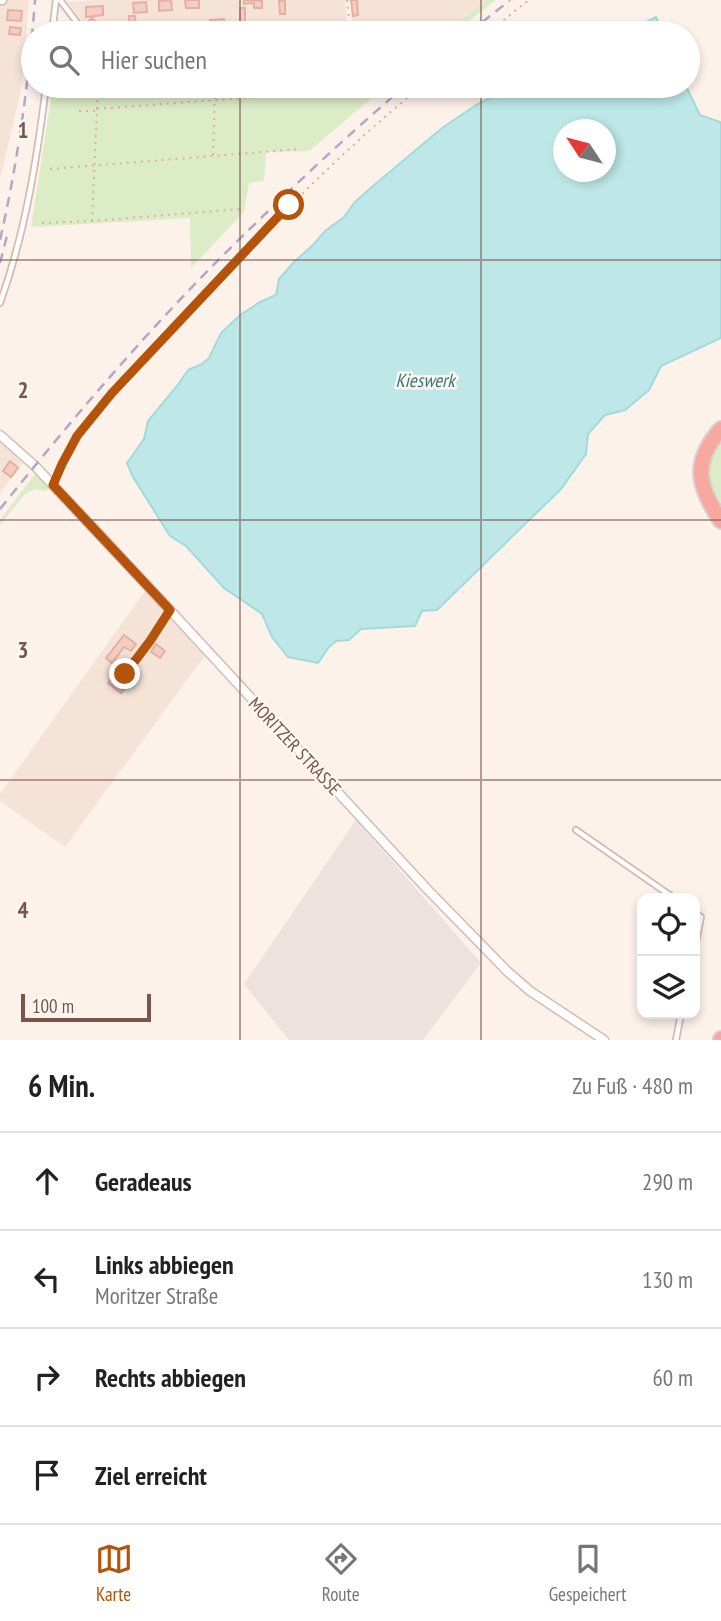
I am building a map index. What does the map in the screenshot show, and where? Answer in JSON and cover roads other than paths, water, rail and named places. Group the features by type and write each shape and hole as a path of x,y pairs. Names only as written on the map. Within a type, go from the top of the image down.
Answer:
{"highway":[{"path":"721,429 709,444 701,464 702,485 721,521"}],"street":[{"name":"MORITZER STRASSE","path":"0,435 53,485 427,889 507,971 530,991 604,1040"}],"lane":[{"path":"54,21 58,0"},
{"path":"58,0 75,21"},
{"path":"0,303 26,209 44,98"},
{"path":"125,674 170,610"},
{"path":"576,830 667,893"},
{"path":"676,1040 680,1019"}],"water":[{"name":"Kieswerk","path":"490,98 692,98 700,115 720,122 721,125 721,338 661,366 649,390 625,410 605,415 588,434 586,454 561,489 437,610 422,611 415,626 361,629 349,640 336,641 318,663 288,657 272,637 262,614 224,588 186,546 170,536 127,463 144,439 148,421 188,370 209,358 221,333 239,316 276,295 279,279 294,262 325,231 344,217 355,202 442,128"}],"railway":[{"path":"33,21 35,0"},
{"path":"484,21 510,0"},
{"path":"0,240 25,98"},
{"path":"0,509 92,398 188,291 292,188 391,98"},
{"path":"0,263 8,232"}]}
